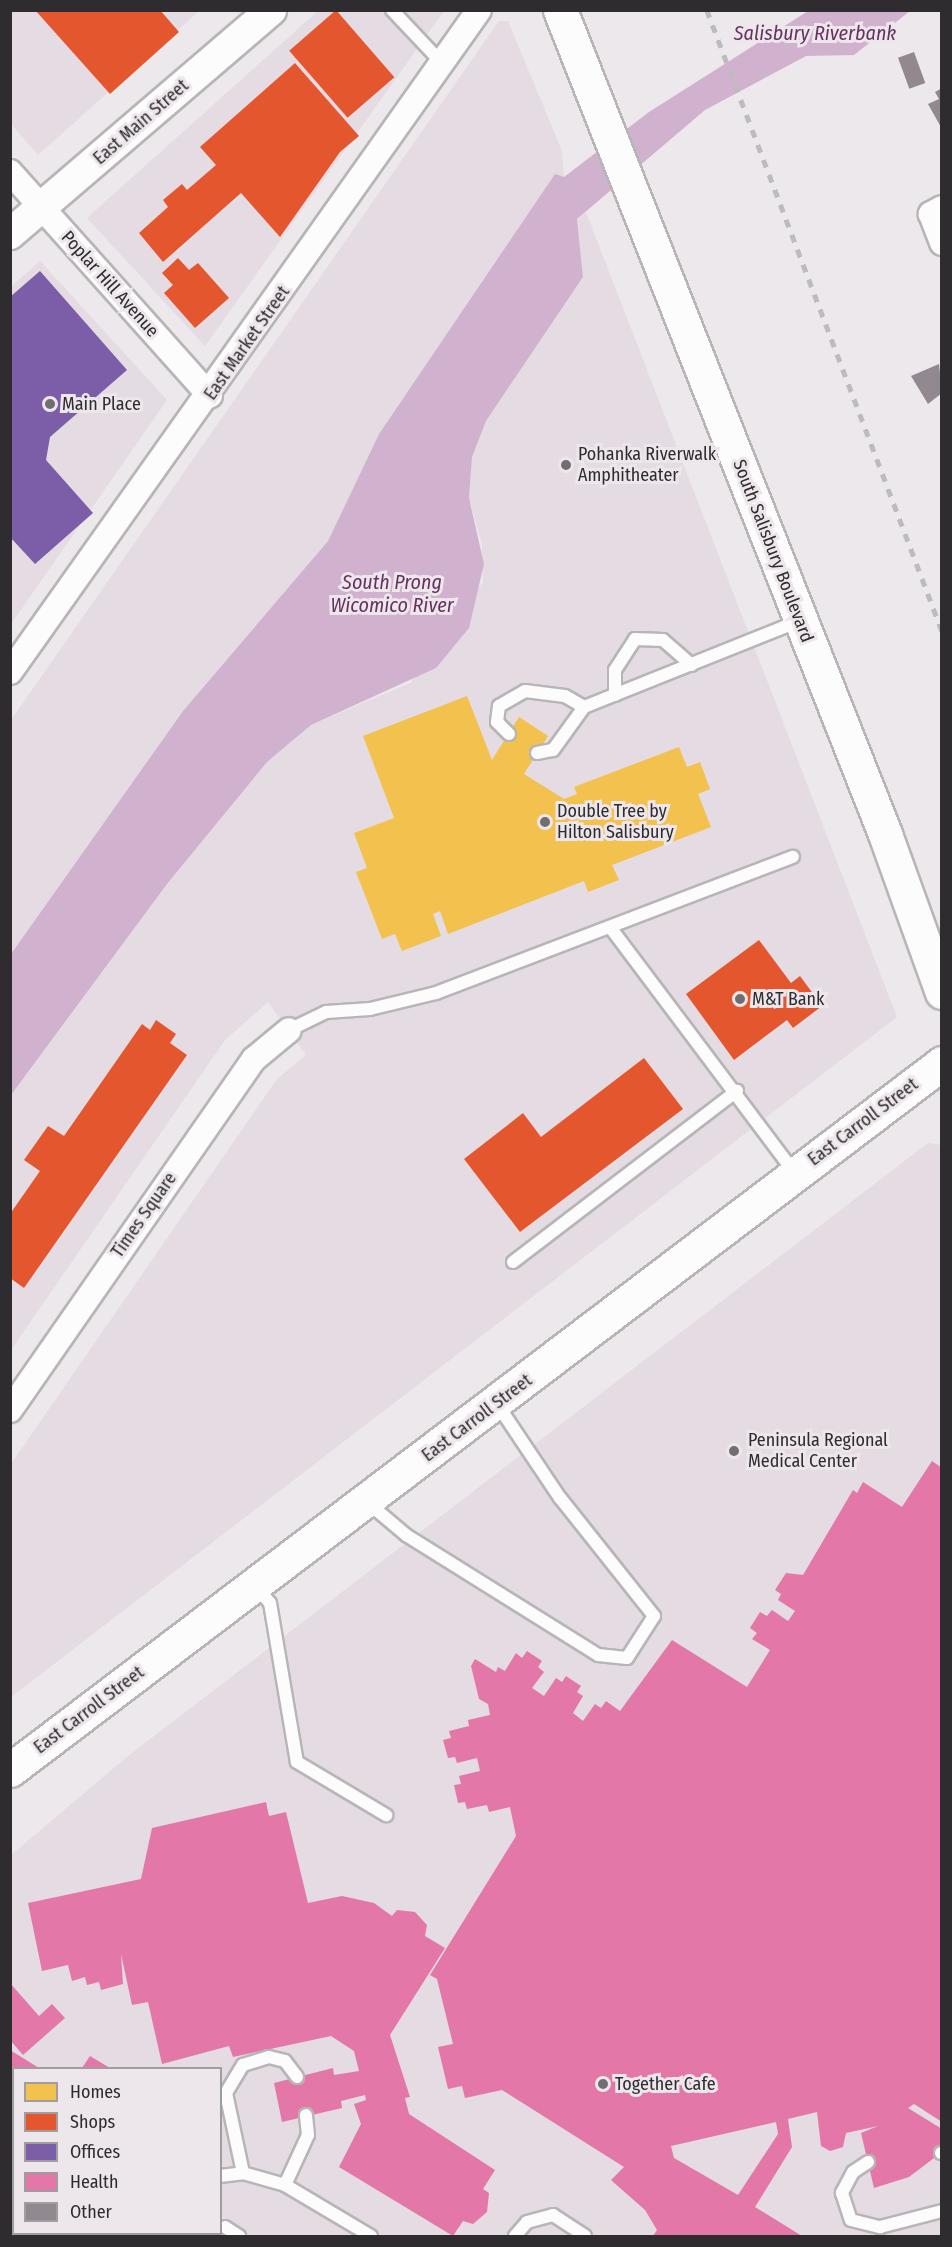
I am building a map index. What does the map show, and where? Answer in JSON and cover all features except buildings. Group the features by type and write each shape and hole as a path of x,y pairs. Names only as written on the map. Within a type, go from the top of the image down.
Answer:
{"main road":[{"name":"South Salisbury Boulevard","path":"560,10 800,621 942,992"},
{"name":"East Carroll Street","path":"10,1770 367,1502 942,1063"}],"street":[{"name":"East Main Street","path":"10,234 271,10"},
{"name":"East Market Street","path":"10,672 210,396 478,10"},
{"name":"Poplar Hill Avenue","path":"10,172 210,396"},
{"path":"936,211 942,243"},
{"name":"Times Square","path":"10,1410 254,1059 289,1030"}],"lane":[{"path":"392,10 442,63"},
{"path":"537,753 554,750 584,707 800,621"},
{"path":"615,695 615,670 635,639 663,640 692,665"},
{"path":"509,734 497,722 499,706 525,691 565,696 584,707"},
{"path":"289,1030 326,1012 370,1009 436,993 793,857"},
{"path":"610,927 737,1091 795,1173"},
{"path":"513,1262 737,1091"},
{"path":"367,1502 406,1535 598,1655 627,1658 654,1616 635,1585 561,1498 496,1403"},
{"path":"256,1585 270,1603 297,1762 386,1815"},
{"path":"243,2173 226,2093 243,2065 269,2057 285,2061 297,2077"},
{"path":"285,2185 308,2135 306,2115"},
{"path":"868,2162 853,2172 842,2193 851,2220 880,2227 942,2211"},
{"path":"222,2176 243,2173 285,2185 371,2236"},
{"path":"515,2236 527,2222 553,2215 579,2227 585,2236"},
{"path":"225,2227 239,2236"}],"shaded area":[{"path":"10,11 199,11 38,155 11,124"},
{"path":"318,11 444,11 205,346 87,218"},
{"path":"499,21 508,21 562,151 564,177 555,175 379,434 328,541 183,711 11,954 11,720"},
{"path":"586,212 897,1017 11,1697 11,1464 277,1079 306,1055 268,1002 225,1040 11,1350 11,1095 167,884 267,762 311,725 410,683 483,582 482,545 469,498 472,457 486,421 583,277 577,220"},
{"name":"Main Place","path":"40,261 167,400 11,624 11,287"},
{"name":"Peninsula Regional Medical Center","path":"928,1143 941,1145 941,2236 11,2236 10,1856 128,1756"}],"water":[{"name":"South Prong Wicomico River","path":"808,11 910,11 854,55 806,56 705,110 577,219 583,277 486,421 472,457 469,498 484,564 469,628 436,668 311,725 267,762 167,884 11,1095 11,954 183,711 328,541 379,434 555,174 564,177 649,112"}],"railway":[{"path":"707,10 942,631"}],"place":[{"name":"Main Place","path":"50,404"},
{"name":"Pohanka Riverwalk Amphitheater","path":"566,465"},
{"name":"Double Tree by Hilton Salisbury","path":"545,822"},
{"name":"M&T Bank","path":"740,999"},
{"name":"Peninsula Regional Medical Center","path":"734,1451"},
{"name":"Together Cafe","path":"603,2084"}],"water label":[{"name":"Salisbury Riverbank","path":"815,33"}]}
